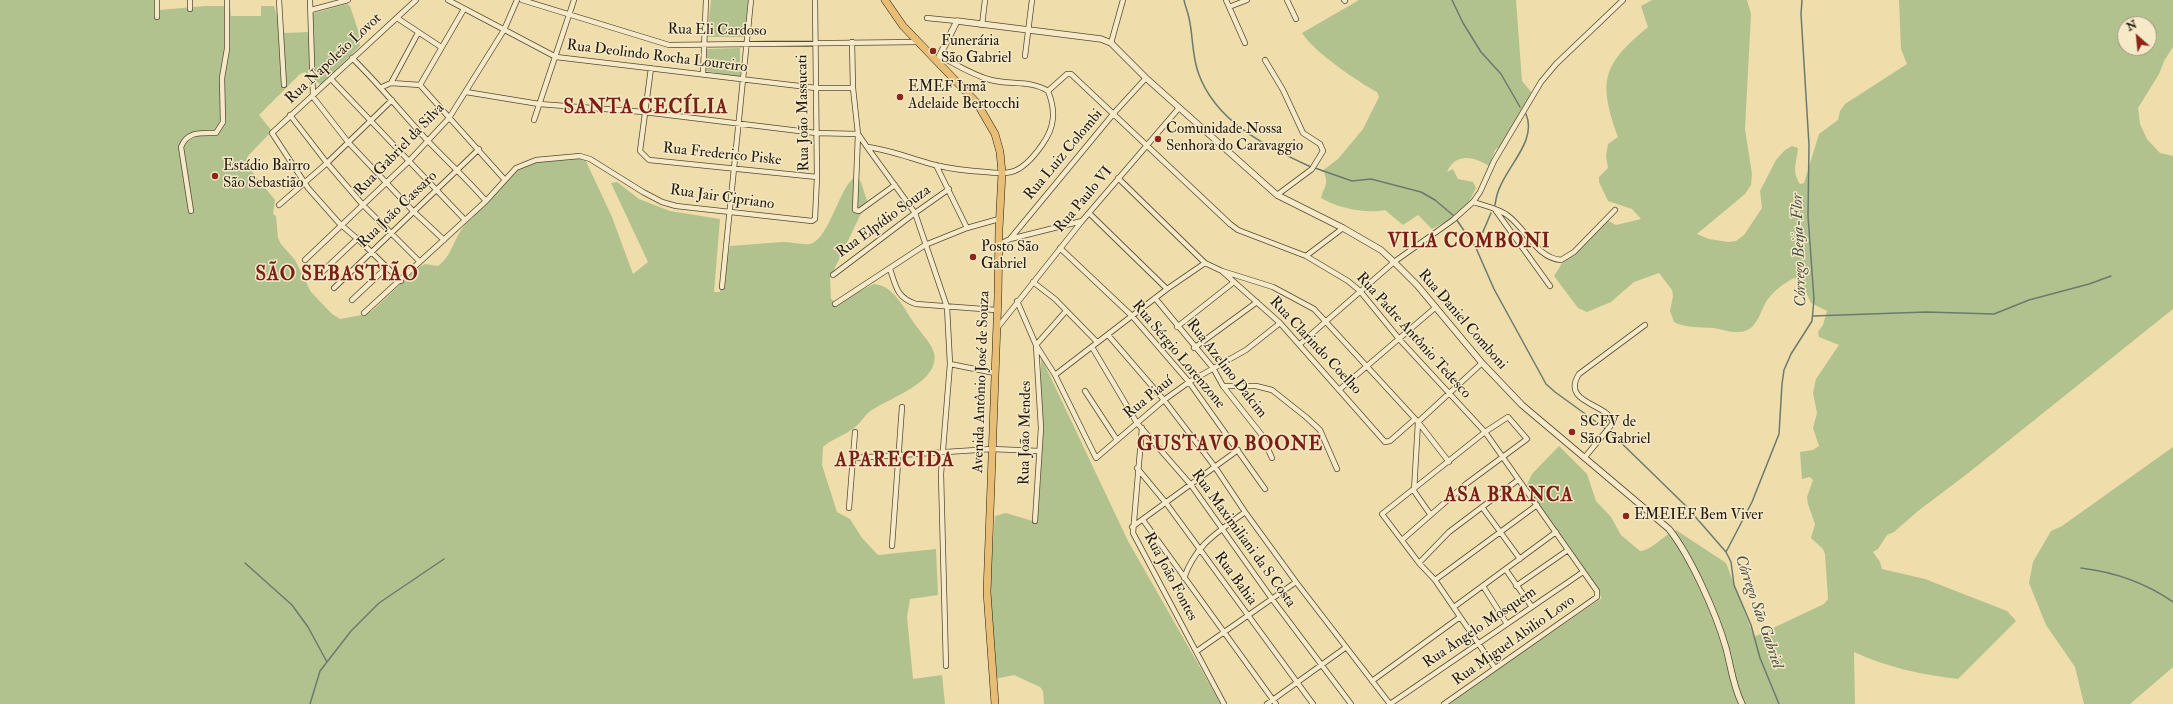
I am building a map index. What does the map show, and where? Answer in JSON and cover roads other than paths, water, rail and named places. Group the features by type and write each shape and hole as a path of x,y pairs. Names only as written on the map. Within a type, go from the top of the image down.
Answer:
{"main road":[{"name":"Avenida Antônio José de Souza","path":"886,0 903,26 918,42 939,58 984,113 998,142 1002,173 998,245 998,296 996,310 997,328 987,592 995,704"}],"street":[{"path":"157,0 157,16"},
{"path":"190,0 190,9"},
{"path":"191,211 182,147 183,142 190,135 216,132 221,128 223,122 222,78 228,36 227,0"},
{"path":"279,0 284,85"},
{"path":"310,0 313,97 348,142 413,211 444,240"},
{"path":"311,10 348,0"},
{"name":"Rua Napoleão Lovot","path":"304,184 272,136 273,130 313,97 352,58 416,0"},
{"name":"Rua Deolindo Rocha Loureiro","path":"448,0 556,57 816,88 853,88"},
{"name":"Rua Gabriel da Silva","path":"305,260 387,183 449,118 504,30 517,0"},
{"name":"Rua Eli Cardoso","path":"522,0 669,44 745,45 815,42 918,42"},
{"path":"534,120 574,0"},
{"path":"703,74 706,0"},
{"path":"722,287 745,45 751,0"},
{"name":"Rua João Massucati","path":"810,222 815,219 817,177 815,0"},
{"path":"982,25 985,0"},
{"path":"1025,56 1032,0"},
{"path":"926,18 1101,39 1111,44 1123,0"},
{"path":"1226,0 1245,43"},
{"path":"1229,7 1247,0"},
{"path":"1287,0 1296,19"},
{"path":"1300,344 1394,262 1455,218 1472,202 1480,192 1494,161 1526,106 1556,64 1623,0"},
{"path":"420,85 464,9"},
{"path":"397,18 441,47"},
{"path":"867,147 882,149 936,165 973,172 1002,173 1012,172 1025,164 1035,154 1050,134 1054,118 1053,103 1048,91 1031,85 985,78 972,74 939,58 958,22"},
{"path":"391,83 418,33"},
{"path":"852,42 853,88 858,134 854,207 856,211 859,211 895,185"},
{"name":"Rua Daniel Comboni","path":"1111,44 1146,78 1277,195 1343,228 1381,250 1436,307 1482,363 1522,405 1658,520 1680,544 1714,616 1726,648 1732,678 1742,704"},
{"path":"352,58 382,87 427,140 458,169 486,201"},
{"path":"1265,60 1283,90 1303,133 1320,144 1323,151 1312,169 1277,195"},
{"path":"644,112 651,68"},
{"name":"Rua Padre Antônio Tedesco","path":"1048,91 1067,74 1071,74 1238,230 1306,256 1348,281 1360,291 1400,340 1485,432 1597,591 1597,597"},
{"name":"Rua Luiz Colombi","path":"998,245 1010,239 1114,113 1146,78"},
{"path":"331,79 369,121 465,220"},
{"path":"382,87 391,83 420,85 479,149 505,180"},
{"path":"466,92 539,104 644,112 816,133 858,134"},
{"path":"279,205 327,163 392,100"},
{"name":"Rua Paulo VI","path":"997,328 1082,221 1179,108"},
{"name":"Rua Frederico Piske","path":"644,112 640,151 649,160 817,177"},
{"path":"290,115 363,206 420,262"},
{"path":"858,134 914,213 947,307 950,364 941,453 946,666"},
{"name":"Rua João Cassaro","path":"334,288 479,149"},
{"name":"Rua Jair Cipriano","path":"364,313 401,281 486,201 516,168 536,160 580,156 590,159 662,202 676,206 729,214 810,222"},
{"path":"936,165 967,228"},
{"path":"1118,178 1205,263 1222,271 1273,287 1297,298 1314,309 1327,321 1416,421 1449,462"},
{"path":"304,184 341,225 358,238 401,281"},
{"name":"Rua Elpídio Souza","path":"833,275 914,213 949,189"},
{"path":"1472,202 1490,206 1496,211 1550,286"},
{"path":"1496,211 1506,214 1548,256 1561,260 1574,252 1616,210"},
{"path":"1090,213 1167,289"},
{"path":"835,304 925,245 967,228 999,219"},
{"path":"1010,239 1082,221"},
{"path":"1306,256 1343,228"},
{"path":"322,272 358,238"},
{"name":"Rua Sérgio Lorenzone","path":"1060,248 1132,316 1189,382 1264,489"},
{"path":"1055,375 1167,289 1205,263"},
{"path":"352,300 387,267"},
{"path":"890,269 898,290 906,301 916,304 996,310"},
{"name":"Rua Clarindo Coelho","path":"1222,271 1280,323 1385,442 1390,441 1416,421"},
{"path":"1033,282 1066,311 1097,342"},
{"path":"1177,327 1234,282"},
{"name":"Rua Azelino Dalcim","path":"1155,298 1194,348 1213,368 1223,386 1261,434 1272,458"},
{"name":"Rua João Mendes","path":"1017,301 1036,345 1055,375 1096,458"},
{"path":"1194,348 1257,302"},
{"path":"1339,390 1400,340 1436,307"},
{"path":"1036,345 1066,311"},
{"name":"Rua Piauí","path":"1096,458 1164,400 1189,382 1246,350 1280,323"},
{"path":"1585,457 1610,428 1612,423 1610,415 1579,397 1575,388 1576,379 1579,374 1645,325"},
{"path":"1108,335 1164,400 1215,467 1245,512 1296,582 1388,703"},
{"name":"Rua João Mendes","path":"1035,521 1041,428 1036,345"},
{"name":"Rua Maximiliani da S Costa","path":"1092,346 1137,423 1191,485 1272,599 1351,704"},
{"path":"1430,514 1414,491 1416,421 1482,363"},
{"path":"950,364 995,373"},
{"path":"1223,386 1256,386 1272,390 1320,430 1326,439 1337,469"},
{"path":"1085,391 1117,440"},
{"path":"892,546 902,407"},
{"path":"1402,540 1466,484 1527,439 1508,418 1485,432 1414,491 1382,514 1419,563 1436,580 1495,668"},
{"name":"Rua João Fontes","path":"1142,428 1132,527 1135,537 1224,704"},
{"path":"849,508 855,432"},
{"path":"854,458 992,449 1039,451"},
{"path":"1132,527 1238,450"},
{"name":"Rua Bahia","path":"1137,468 1166,503 1313,704"},
{"path":"1419,563 1450,532 1518,480"},
{"path":"1436,580 1536,505"},
{"path":"1482,507 1520,559"},
{"path":"1184,578 1189,564 1199,548 1245,512"},
{"path":"1143,520 1223,633 1275,702"},
{"path":"1454,607 1556,532"},
{"path":"1516,586 1568,550"},
{"path":"1506,570 1532,607"},
{"name":"Rua Ângelo Mosquem","path":"1388,703 1583,572"},
{"path":"1197,651 1296,582"},
{"path":"1483,586 1507,624"},
{"name":"Rua Miguel Abilio Lovo","path":"1444,704 1597,597"},
{"path":"1372,681 1460,617"},
{"path":"1267,704 1275,702 1297,682 1345,648"}],"waterway":[{"name":"Córrego São Gabriel","path":"1184,0 1189,16 1198,72 1206,90 1216,105 1229,118 1260,141 1311,167"},
{"path":"1452,0 1463,23 1481,52 1501,74 1520,107"},
{"name":"Córrego Beija-Flor","path":"1726,552 1752,502 1779,434 1784,370 1791,354 1812,321 1814,299 1808,216 1809,145 1801,14 1802,0"},
{"path":"1495,205 1499,189 1504,178 1525,142 1528,133 1526,114"},
{"name":"Córrego São Gabriel","path":"1315,168 1352,181 1371,179 1421,192 1435,200 1454,216 1476,248 1494,289 1546,384 1606,429"},
{"path":"1476,248 1491,213"},
{"path":"1813,316 1926,312 1994,314 2029,300 2089,284 2111,276"},
{"name":"Córrego São Gabriel","path":"1609,431 1686,506 1726,552 1731,562 1734,585 1751,625 1760,658 1779,704"},
{"path":"310,704 320,671 351,631 379,603 444,559"},
{"path":"245,563 292,605 308,627 327,662"},
{"path":"2081,568 2106,572 2129,579 2152,589 2173,602"}],"place":[{"name":"Funerária São Gabriel","path":"933,51"},
{"name":"EMEF Irmã Adelaide Bertocchi","path":"900,97"},
{"name":"Comunidade Nossa Senhora do Caravaggio","path":"1158,139"},
{"name":"Estádio Bairro São Sebastião","path":"215,176"},
{"name":"Posto São Gabriel","path":"973,257"},
{"name":"SCFV de São Gabriel","path":"1572,432"},
{"name":"EMEIEF Bem Viver","path":"1626,516"}],"district":[{"name":"SANTA CECÍLIA","path":"646,109"},
{"name":"VILA COMBONI","path":"1469,243"},
{"name":"SÃO SEBASTIÃO","path":"337,276"},
{"name":"GUSTAVO BOONE","path":"1230,446"},
{"name":"APARECIDA","path":"895,462"},
{"name":"ASA BRANCA","path":"1509,497"}]}
